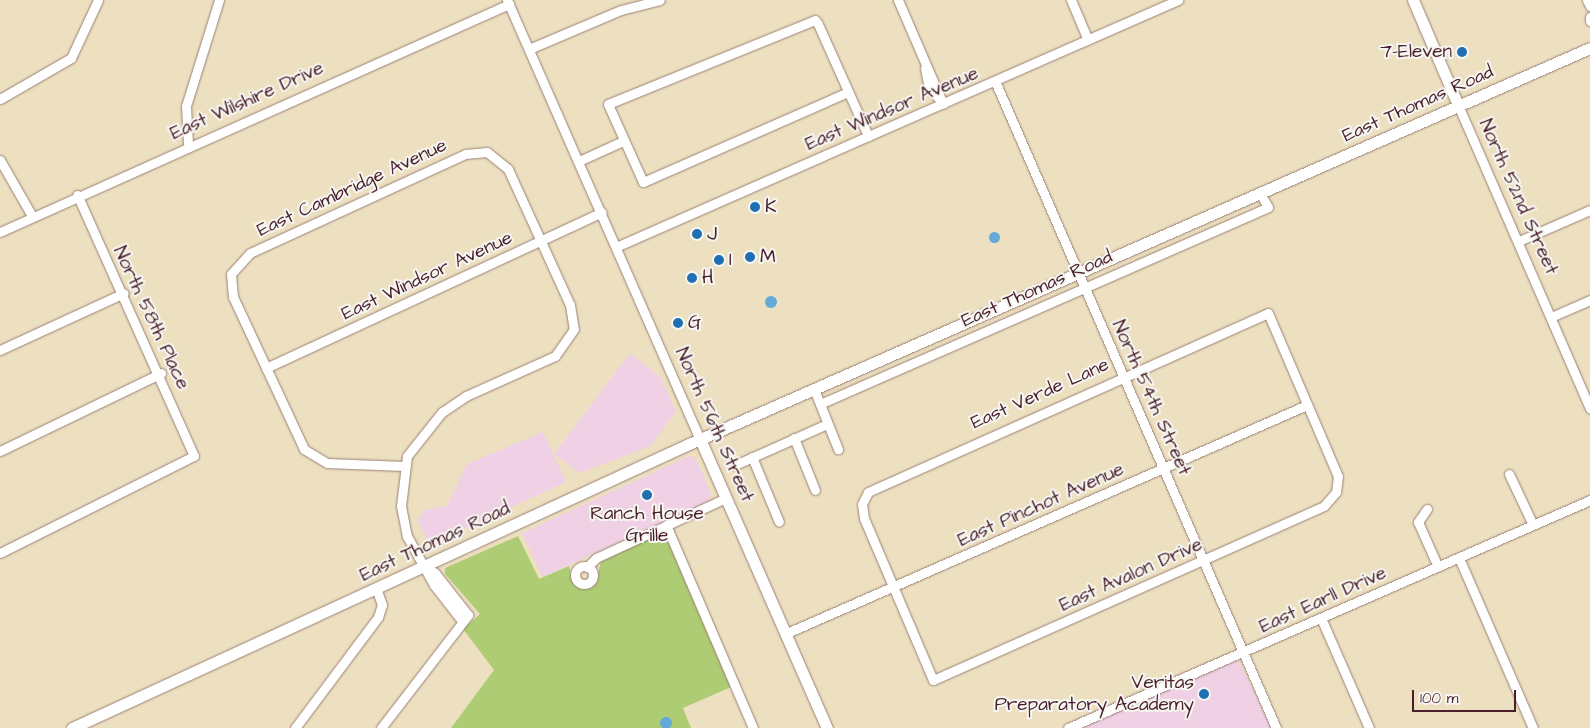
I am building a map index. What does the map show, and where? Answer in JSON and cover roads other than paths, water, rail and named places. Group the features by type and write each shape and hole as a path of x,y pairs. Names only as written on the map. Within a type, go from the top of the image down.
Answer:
{"main road":[{"name":"North 52nd Street","path":"1413,0 1458,106"},
{"name":"East Thomas Road","path":"72,728 700,439 1590,48"},
{"name":"North 56th Street","path":"700,439 787,633 827,728"}],"street":[{"path":"0,99 58,68 80,44 98,0"},
{"path":"188,144 186,106 219,0"},
{"path":"529,50 621,10 660,0"},
{"path":"898,0 931,77 929,88 943,104"},
{"path":"1071,0 1088,40"},
{"name":"East Windsor Avenue","path":"618,246 1178,0"},
{"path":"1587,0 1590,6"},
{"name":"East Wilshire Drive","path":"0,232 188,144 508,2"},
{"name":"North 56th Street","path":"508,2 618,246 700,439"},
{"path":"848,92 643,182 608,104 815,20 848,92 868,136"},
{"name":"North 54th Street","path":"995,81 1245,652 1276,728"},
{"name":"North 52nd Street","path":"1458,106 1551,317 1587,391 1590,408"},
{"path":"579,161 623,141"},
{"name":"East Cambridge Avenue","path":"266,368 233,297 231,274 250,254 465,154 495,156 508,169 541,241"},
{"path":"0,160 32,216"},
{"name":"East Thomas Road","path":"820,404 1268,207 1260,193"},
{"name":"North 58th Place","path":"0,553 194,456 161,374 77,195"},
{"path":"1519,241 1590,210"},
{"name":"East Windsor Avenue","path":"266,368 602,212"},
{"path":"381,728 465,618 413,552 403,523 404,466 421,436 442,412 466,396 555,356 572,335 573,312 541,241"},
{"path":"0,350 124,293"},
{"path":"1551,317 1590,300"},
{"name":"East Verde Lane","path":"893,588 862,504 868,492 882,482 1124,375 1268,312 1307,405"},
{"path":"266,368 309,453 337,465 404,466"},
{"path":"0,452 161,374"},
{"path":"814,389 838,449"},
{"name":"East Pinchot Avenue","path":"787,633 1307,405"},
{"name":"East Avalon Drive","path":"893,588 933,680 1324,506 1336,492 1338,476 1307,405"},
{"path":"735,465 827,424"},
{"path":"794,438 815,490"},
{"path":"752,457 779,522"},
{"path":"1509,474 1533,525"},
{"path":"587,567 596,558 726,498"},
{"name":"East Earll Drive","path":"1068,728 1590,500"},
{"path":"1427,509 1418,522 1438,567"},
{"path":"666,525 753,728"},
{"path":"1459,558 1533,728"},
{"path":"295,728 378,617 382,605 376,588"},
{"path":"1321,618 1369,728"}],"water":[{"path":"994,231 1000,237 994,243 988,237"},
{"path":"769,296 773,296 777,302 773,308 769,308 765,304 765,300"},
{"path":"664,717 668,717 672,723 668,729 664,729 660,725 660,721"}],"place":[{"name":"7-Eleven","path":"1462,52"},
{"name":"K","path":"755,207"},
{"name":"J","path":"697,234"},
{"name":"M","path":"750,257"},
{"name":"I","path":"719,260"},
{"name":"H","path":"692,278"},
{"name":"G","path":"678,323"},
{"name":"Ranch House Grille","path":"647,495"},
{"name":"Veritas Preparatory Academy","path":"1204,694"}]}
